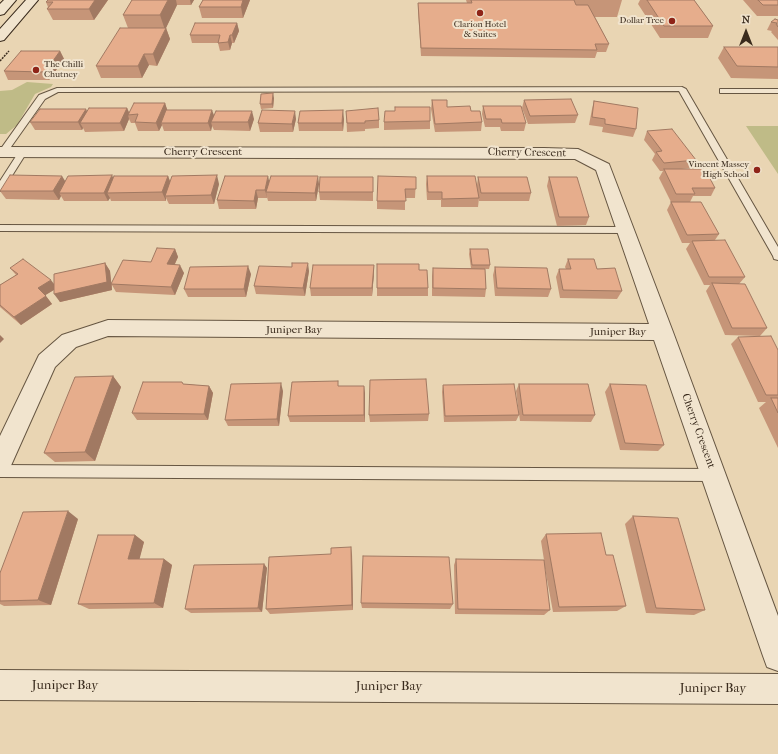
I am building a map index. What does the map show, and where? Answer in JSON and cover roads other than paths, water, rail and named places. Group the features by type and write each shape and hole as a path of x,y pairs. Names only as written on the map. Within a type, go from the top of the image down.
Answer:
{"street":[{"path":"0,11 10,0"},
{"path":"3,31 32,0"},
{"name":"Cherry Crescent","path":"2,152 578,154 603,167 778,656"},
{"name":"Juniper Bay","path":"0,462 47,361 68,341 108,328 663,332"},
{"name":"Juniper Bay","path":"0,685 778,689"}],"lane":[{"path":"2,152 42,97 57,90 338,88 682,90 778,256"},
{"path":"723,91 778,91"},
{"path":"0,188 23,152"},
{"path":"0,228 625,230"},
{"path":"0,471 714,475"}],"place":[{"name":"Clarion Hotel & Suites","path":"480,13"},
{"name":"Dollar Tree","path":"672,21"},
{"name":"The Chilli Chutney","path":"36,70"},
{"name":"Vincent Massey High School","path":"757,170"}]}
